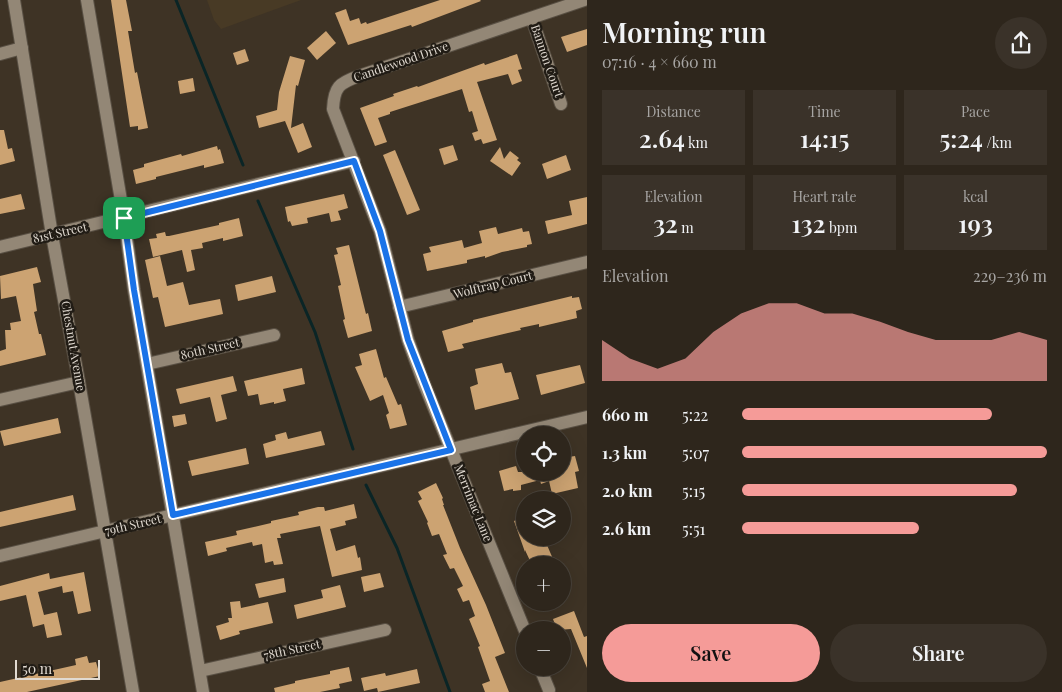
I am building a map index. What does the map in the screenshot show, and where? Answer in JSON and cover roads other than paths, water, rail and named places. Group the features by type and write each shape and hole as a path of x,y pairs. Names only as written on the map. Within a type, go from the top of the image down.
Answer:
{"street":[{"name":"Chestnut Avenue","path":"14,0 52,235 106,531 130,691"},
{"path":"87,0 203,692"},
{"name":"Candlewood Drive","path":"380,231 333,109 334,94 343,82 584,0"},
{"name":"Bannon Court","path":"532,19 561,104"},
{"path":"0,54 22,48"},
{"name":"81st Street","path":"0,247 354,161"},
{"name":"Merrimac Lane","path":"380,231 399,307 414,356 521,621"},
{"name":"Wolftrap Court","path":"399,307 587,262"},
{"name":"80th Street","path":"147,364 274,335"},
{"path":"0,400 79,382"},
{"name":"79th Street","path":"0,556 587,417"},
{"name":"78th Street","path":"200,671 385,630"},
{"path":"543,676 549,690"}],"waterway":[{"path":"176,0 243,165"},
{"path":"258,201 315,332 353,449"},
{"path":"366,485 397,548 450,692"}]}
